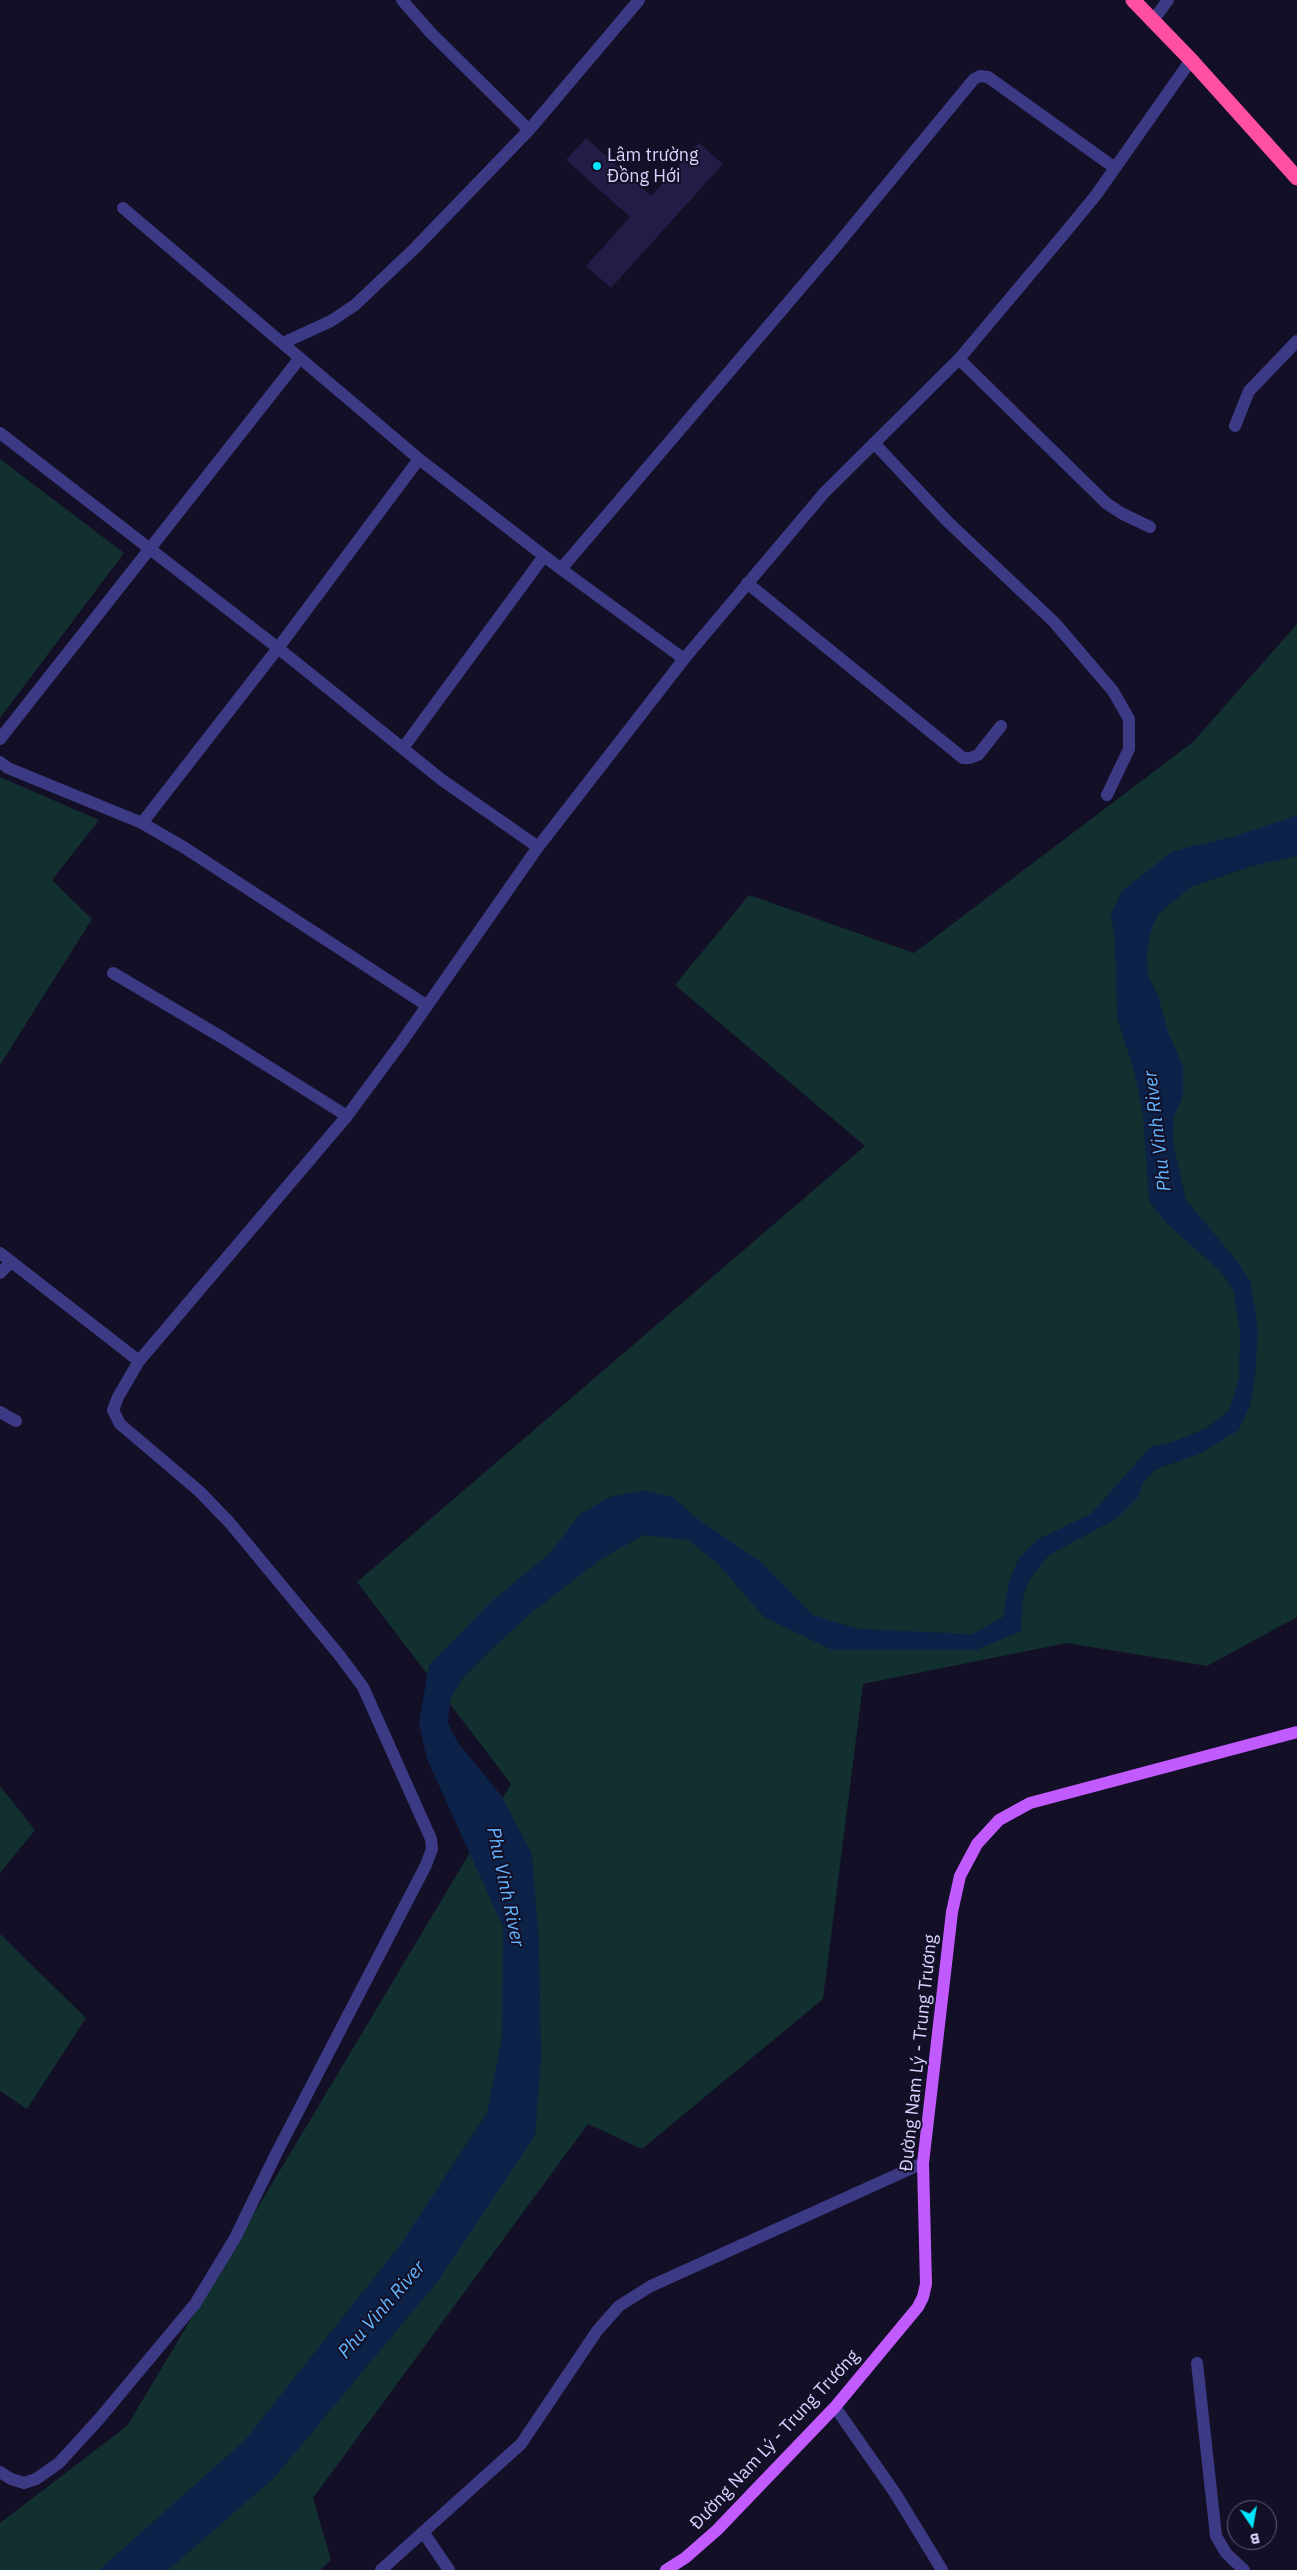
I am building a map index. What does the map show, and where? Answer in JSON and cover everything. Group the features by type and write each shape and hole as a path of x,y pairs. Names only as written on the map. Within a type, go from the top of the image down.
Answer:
{"highway":[{"path":"1133,0 1152,22 1191,60 1297,178"}],"main road":[{"name":"Đường Nam Lý - Trung Trương","path":"666,2570 691,2554 717,2530 835,2407 918,2306 923,2297 926,2284 922,2163 955,1894 968,1859 987,1832 1005,1816 1030,1804 1297,1732"}],"street":[{"path":"402,0 430,32 529,130"},
{"path":"283,343 331,321 355,305 441,222 529,130 639,0"},
{"path":"1152,22 1168,0"},
{"path":"0,2472 11,2479 24,2483 36,2478 59,2463 100,2418 195,2304 235,2238 276,2154 426,1865 432,1849 431,1839 363,1688 340,1656 230,1523 199,1491 120,1424 113,1410 118,1396 139,1361 347,1116 538,847 684,659 824,494 959,359 1064,234 1115,168 1191,60"},
{"path":"561,569 833,250 974,79 980,76 988,77 1115,168"},
{"path":"123,208 419,459 561,569 684,659"},
{"path":"1235,426 1249,391 1297,342"},
{"path":"0,740 300,358"},
{"path":"959,359 1106,503 1121,513 1150,527"},
{"path":"0,433 278,648 458,792 538,847"},
{"path":"874,443 947,521 1054,622 1113,691 1129,719 1129,749 1107,795"},
{"path":"142,823 278,648 419,459"},
{"path":"403,748 544,556"},
{"path":"747,583 963,758 978,755 1001,726"},
{"path":"0,762 8,768 142,823 426,1005"},
{"path":"113,973 223,1038 347,1116"},
{"path":"0,1253 139,1361"},
{"path":"0,1274 11,1262"},
{"path":"0,1412 16,1421"},
{"path":"381,2570 521,2444 597,2331 619,2306 651,2286 922,2163"},
{"path":"1197,2363 1216,2536 1226,2553 1244,2570"},
{"path":"835,2407 896,2493 942,2570"},
{"path":"423,2532 449,2570"}],"green space":[{"path":"0,459 124,553 0,718"},
{"path":"1297,624 1297,1617 1207,1666 1067,1643 863,1684 823,1999 642,2149 588,2124 313,2498 331,2560 320,2570 0,2570 0,2523 127,2426 511,1784 357,1582 865,1146 675,985 749,895 914,953 1193,742"},
{"path":"0,777 99,820 52,880 92,919 0,1065"},
{"path":"0,1786 35,1830 0,1873"},
{"path":"0,1934 86,2018 27,2109 0,2091"}],"water":[{"name":"Phu Vinh River","path":"1297,815 1297,856 1249,867 1191,887 1158,914 1151,931 1147,953 1148,974 1158,996 1168,1032 1183,1066 1183,1096 1174,1117 1173,1141 1186,1200 1238,1262 1250,1281 1258,1332 1255,1378 1250,1406 1239,1430 1199,1454 1154,1470 1143,1483 1138,1497 1116,1519 1049,1555 1029,1580 1023,1598 1021,1631 976,1650 832,1650 764,1617 717,1563 688,1540 644,1535 601,1559 531,1613 462,1679 450,1700 448,1723 458,1743 501,1795 532,1854 539,1943 541,2058 535,2136 438,2281 274,2478 168,2570 99,2570 245,2440 400,2245 487,2113 502,2037 503,1927 427,1759 419,1723 429,1665 493,1600 551,1552 580,1514 610,1497 643,1490 673,1497 695,1517 761,1562 813,1615 858,1629 972,1634 1003,1617 1009,1581 1019,1558 1038,1539 1091,1514 1150,1447 1172,1442 1205,1429 1229,1411 1239,1377 1240,1334 1234,1291 1221,1272 1165,1222 1149,1201 1143,1116 1135,1074 1117,1018 1115,943 1111,913 1122,891 1173,851 1235,836"}],"building":[{"path":"586,138 651,196 699,143 723,164 611,288 586,266 630,217 566,160"}],"place":[{"name":"Lâm trường Đồng Hới","path":"597,166"}]}
